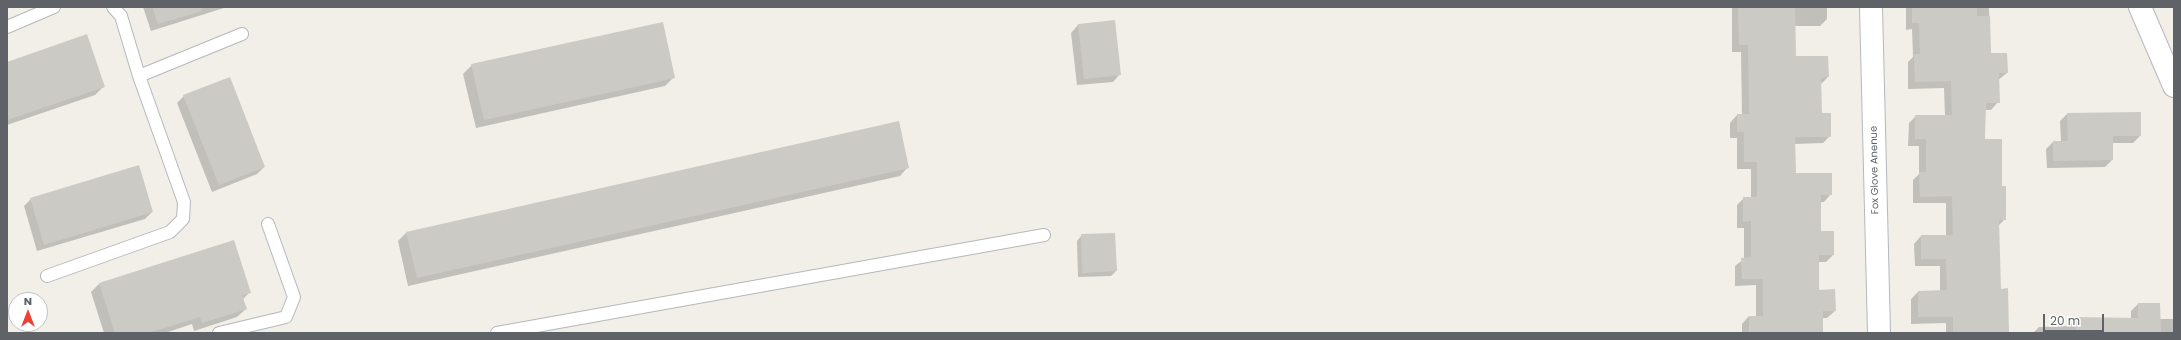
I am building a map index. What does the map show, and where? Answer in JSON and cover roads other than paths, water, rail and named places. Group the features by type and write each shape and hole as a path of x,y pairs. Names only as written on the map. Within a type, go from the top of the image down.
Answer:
{"street":[{"name":"Fox Glove Anenue","path":"1871,7 1879,333"},
{"path":"2140,7 2174,86"}],"lane":[{"path":"7,27 54,7"},
{"path":"47,276 170,232 182,219 184,202 139,76 121,16 113,7"},
{"path":"139,76 242,34"},
{"path":"219,333 286,316 294,297 268,224"},
{"path":"497,333 512,332 1044,235"}]}
